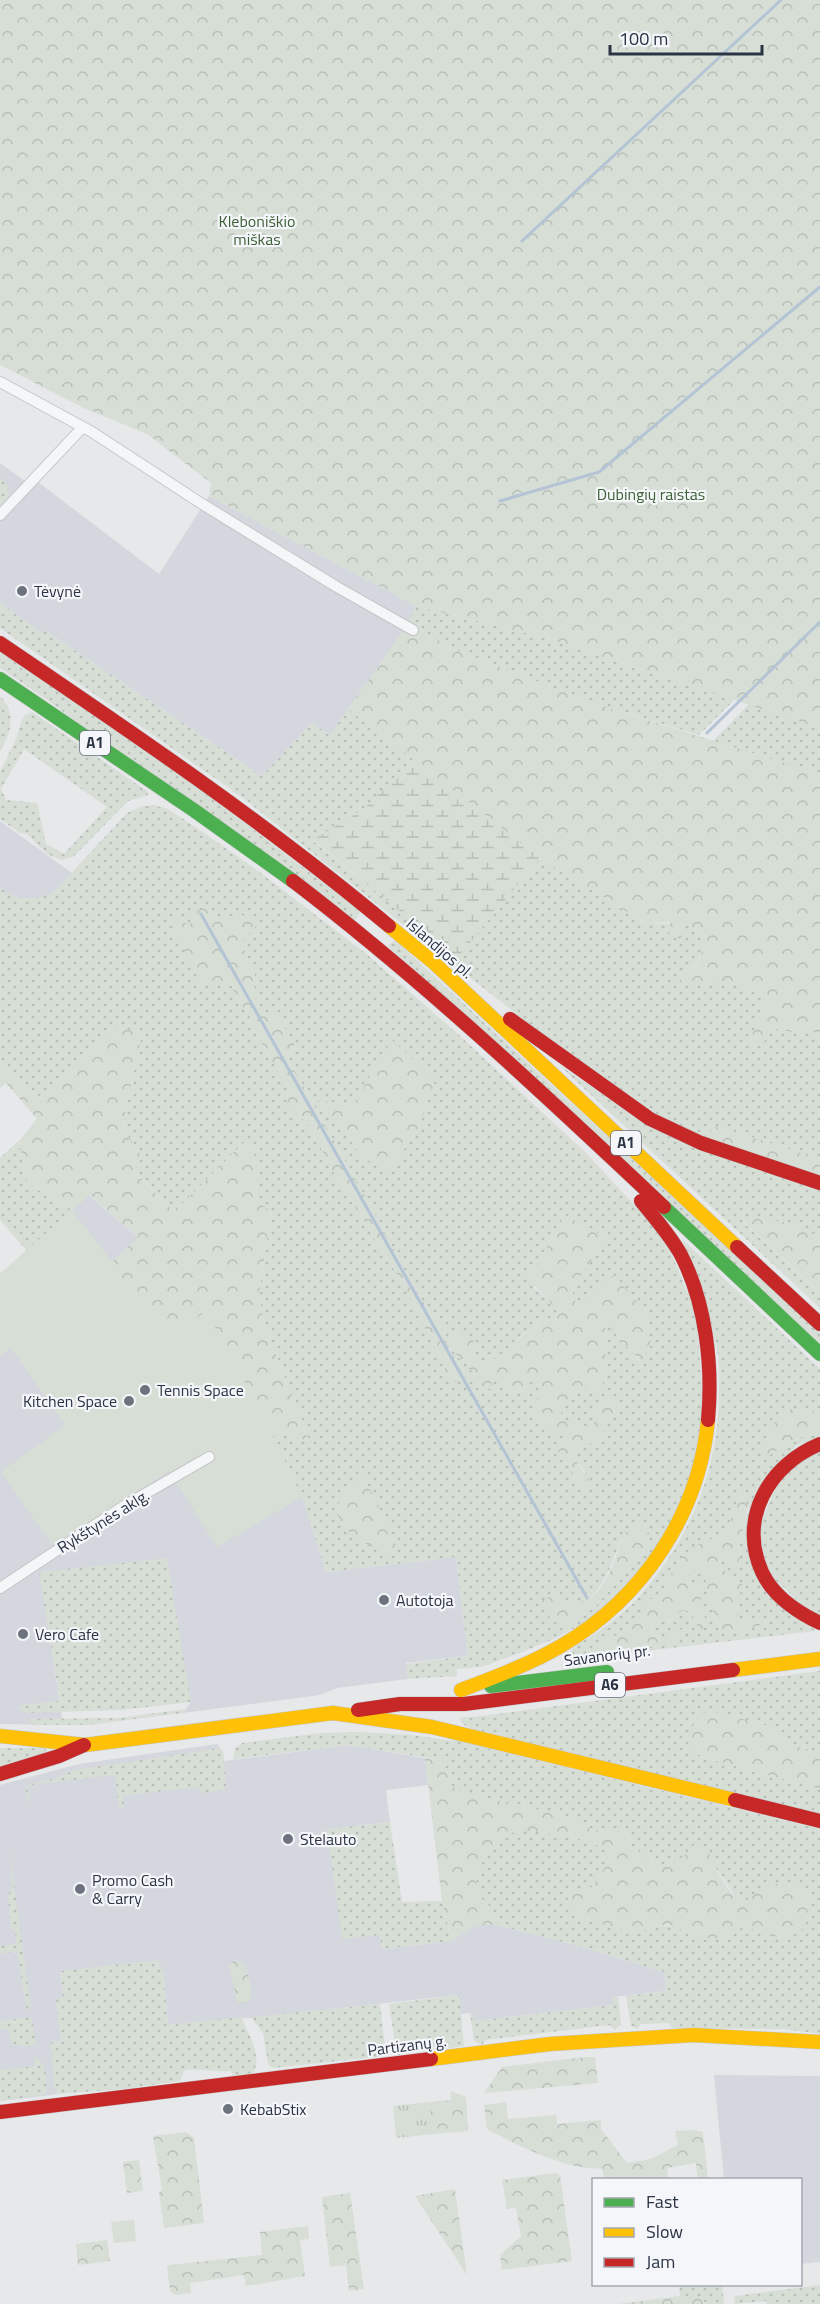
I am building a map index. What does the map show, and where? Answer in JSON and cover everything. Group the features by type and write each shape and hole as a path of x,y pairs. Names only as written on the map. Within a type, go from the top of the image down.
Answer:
{"main road":[{"name":"Islandijos pl.","path":"0,643 174,761 247,814 327,874 433,962 820,1324"},
{"name":"A1","path":"0,679 190,808 311,894 382,952 592,1141 820,1354"},
{"path":"433,962 650,1119 701,1143 820,1183"},
{"path":"461,1690 527,1664 560,1648 623,1599 648,1573 673,1537 695,1489 705,1455 710,1416 710,1364 704,1327 683,1260 665,1230 592,1141"},
{"path":"820,1444 798,1453 779,1470 767,1486 756,1514 755,1545 762,1571 774,1591 791,1607 820,1623"},
{"name":"Savanorių pr.","path":"0,1736 85,1745 400,1704 461,1690 820,1646"},
{"name":"Savanorių pr.","path":"400,1704 464,1704 820,1659"},
{"path":"333,1713 432,1727 820,1821"},
{"name":"Savanorių pr.","path":"0,1774 59,1756 85,1745"},
{"name":"Partizanų g.","path":"0,2112 561,2043 694,2035 820,2042"}],"street":[{"path":"0,382 92,432 328,582 413,630"},
{"path":"0,515 82,428"},
{"name":"Rykštynės aklg.","path":"0,1588 124,1506 209,1457"}],"shaded area":[{"path":"0,463 33,487 38,482 159,574 209,496 416,606 408,624 330,735 312,723 262,776 46,631 40,632 0,603"},
{"path":"0,821 72,873 54,892 42,898 16,899 0,888"},
{"path":"89,1195 139,1238 270,1430 302,1497 326,1572 456,1557 468,1656 406,1663 408,1679 337,1688 320,1695 183,1713 191,1702 40,1572 63,1725 0,1724 0,1274"},
{"path":"217,1744 223,1752 224,1761 348,1745 425,1758 428,1785 386,1790 390,1822 327,1829 380,1935 382,1949 452,1941 470,1928 483,1924 497,1925 575,1945 664,1972 666,1991 614,1997 614,2005 474,2021 473,2013 460,2014 458,1995 168,2025 163,1971 61,1972 63,1998 56,2000 61,2041 51,2042 57,2092 60,2094 0,2101 0,1785 79,1764"},
{"path":"714,2075 820,2076 820,2262 802,2264 802,2178 724,2178"}],"green space":[{"path":"0,0 820,0 820,728 539,636 416,606 209,496 211,483 147,434 84,408 0,365"},
{"path":"0,477 9,492 7,499 0,506"},
{"path":"0,603 40,632 46,631 262,776 312,723 330,735 348,709 413,759 365,808 313,841 457,957 540,858 645,923 684,924 702,933 702,951 696,966 680,973 682,984 726,981 767,997 750,1041 761,1046 772,1028 804,1035 805,1023 820,1037 820,1159 716,1126 711,1140 691,1134 600,1080 239,795 0,628"},
{"path":"416,606 539,636 734,700 699,735 590,702 459,651 408,624"},
{"path":"408,624 459,651 590,702 820,774 820,1037 805,1024 805,1035 772,1028 762,1046 750,1041 767,997 726,981 682,985 680,973 697,966 702,951 701,932 684,924 681,939 669,937 670,922 645,923 540,858 348,709"},
{"path":"0,651 177,772 361,911 354,922 0,668"},
{"path":"0,696 9,709 10,723 7,737 0,751"},
{"path":"749,704 820,728 820,774 712,742"},
{"path":"32,712 148,792 148,795 128,801 73,857 61,860 47,854 27,834 20,833 0,819 0,772 24,716","holes":["24,749 107,807 64,854 46,844 37,803 6,800 1,789"]},
{"path":"413,759 540,858 457,958 313,840 365,808"},
{"path":"153,805 168,809 185,820 250,865 364,952 459,1035 585,1152 653,1225 669,1248 696,1313 706,1432 670,1536 603,1613 556,1638 520,1653 481,1667 457,1669 457,1676 408,1679 406,1664 468,1656 456,1557 326,1572 302,1497 270,1430 309,1441 264,1323 259,1295 271,1212 257,1201 255,1157 247,1140 174,1212 134,1170 142,1156 122,1128 142,1034 42,1099 0,1061 0,888 14,896 26,899 54,892 127,813 140,807","holes":["240,915 256,926 241,942 257,981 252,993 266,1015 295,1046 288,1059 415,1290 446,1335 447,1347 464,1371 466,1378 403,1284 335,1175 308,1124 287,1104 288,1087 257,1036 248,1012 237,1001 231,984 176,920 188,924","318,1100 354,1105 365,1159","565,1215 606,1238 574,1286 572,1297 580,1308 651,1344 640,1362 605,1321 606,1377 599,1390 582,1390 561,1405 561,1416 568,1423 587,1427 595,1422 595,1411 619,1402 604,1428 601,1445 590,1443 579,1446 575,1459 586,1473 575,1480 571,1467 558,1452 566,1433 531,1411 544,1387 530,1378 490,1380 468,1369 468,1359 474,1356 479,1363 491,1361 522,1335 559,1313 549,1300 534,1288 537,1265","621,1539 645,1552 571,1626 551,1596 577,1603 589,1599 605,1578"]},
{"path":"204,908 215,918 253,916 256,926 241,942 257,981 252,993 266,1014 279,1016 295,1046 288,1059 415,1290 446,1335 447,1347 464,1371 466,1378 451,1381 403,1284 335,1175 308,1124 287,1104 288,1087 257,1036 248,1012 237,1001 231,984 201,983 175,934 174,925 176,920 188,924 193,923 189,913"},
{"path":"395,940 820,1333 820,1345 388,946"},
{"path":"119,1026 142,1034 122,1128 142,1156 134,1171 174,1212 247,1139 255,1157 257,1201 271,1212 259,1295 264,1323 309,1441 270,1430 206,1312 173,1337 150,1304 120,1276 112,1262 138,1237 90,1195 72,1210 35,1188 24,1176 20,1140 37,1119 6,1083 0,1088 0,1061 42,1099"},
{"path":"390,1038 435,1081 419,1126 390,1172 365,1159 317,1100 354,1105"},
{"path":"559,1065 630,1113 820,1187 820,1238 797,1225 743,1222 820,1294 820,1308"},
{"path":"716,1126 820,1159 820,1176 711,1140 708,1133"},
{"path":"20,1140 24,1176 35,1188 72,1210 27,1251 0,1220 0,1158"},
{"name":"Tennis Space","path":"72,1210 120,1276 150,1304 173,1336 206,1311 270,1430 302,1497 217,1547 169,1471 53,1546 1,1472 65,1425 11,1348 0,1356 0,1274"},
{"path":"565,1215 607,1238 574,1286 572,1297 580,1308 614,1275 646,1312 651,1344 641,1362 605,1322 606,1377 599,1391 582,1390 561,1405 561,1416 569,1423 587,1427 595,1422 595,1411 604,1398 612,1396 619,1402 604,1428 601,1445 590,1443 579,1447 575,1459 593,1486 585,1495 575,1480 571,1467 558,1452 565,1434 554,1438 542,1429 531,1411 543,1387 530,1378 527,1390 512,1394 501,1380 491,1380 492,1388 483,1391 475,1384 474,1372 468,1369 468,1359 461,1360 453,1351 451,1339 461,1331 473,1338 474,1356 479,1363 485,1363 497,1358 526,1333 558,1313 549,1300 524,1276 528,1267 537,1264"},
{"path":"754,1216 797,1225 820,1238 820,1294 743,1221"},
{"path":"682,1239 820,1369 820,1413 791,1409 768,1456 795,1439 820,1432 820,1436 795,1446 748,1542 815,1631 577,1659 570,1652 622,1613 661,1570 689,1522 709,1471 718,1416 719,1360 708,1312","holes":["740,1493 749,1509 740,1541 740,1568 725,1557 719,1561 721,1568 743,1586 735,1603 739,1618 753,1619 720,1629 710,1605 704,1571 697,1568 688,1573 687,1584 700,1593 706,1625 697,1625 690,1611 681,1611 668,1623 659,1619 650,1627 657,1638 669,1638 682,1629 671,1644 594,1648 603,1640 620,1634 642,1616 660,1597 678,1562 699,1544 726,1533"]},
{"path":"791,1409 820,1413 820,1432 795,1439 768,1456 761,1454 760,1447 780,1414"},
{"path":"820,1449 820,1619 813,1616 765,1569 760,1525 781,1474"},
{"path":"363,1475 396,1541 395,1552 387,1554 359,1540 340,1524 337,1506 347,1489"},
{"path":"740,1492 745,1498 747,1510 740,1543 740,1568 725,1557 719,1561 721,1568 744,1586 735,1603 739,1618 764,1623 742,1631 732,1632 720,1629 710,1605 704,1572 697,1568 688,1573 687,1584 692,1588 702,1584 700,1593 706,1625 702,1629 697,1625 690,1611 681,1611 667,1623 659,1620 650,1627 657,1638 669,1638 682,1629 684,1635 671,1644 594,1656 593,1648 603,1640 620,1634 641,1616 641,1609 647,1600 660,1596 676,1566 686,1553 700,1543 726,1533"},
{"path":"638,1524 645,1524 650,1536 645,1552 596,1606 571,1626 552,1619 540,1602 551,1596 574,1602 591,1597 609,1574 624,1535"},
{"path":"167,1558 191,1702 120,1710 22,1713 19,1707 21,1705 60,1701 39,1572"},
{"path":"820,1671 820,1753 785,1742 769,1726 702,1757 820,1789 820,1815 470,1728 460,1719 463,1717"},
{"path":"186,1709 183,1713 88,1725 34,1725 27,1719 118,1718"},
{"path":"708,1710 769,1726 785,1742 820,1753 820,1789 702,1757 690,1747 688,1738 694,1724"},
{"path":"359,1732 411,1735 462,1742 820,1829 820,2034 784,2029 672,2028 669,2023 641,2024 637,2029 631,2026 626,1996 666,1991 664,1972 575,1945 497,1925 490,1907 479,1895 476,1886 482,1863 498,1836 521,1831 566,1836 591,1842 608,1851 609,1861 592,1887 566,1906 572,1913 593,1922 644,1930 653,1926 676,1926 694,1938 724,1938 744,1926 777,1936 780,1883 764,1887 745,1902 738,1901 719,1872 695,1844 686,1854 671,1864 658,1863 631,1846 629,1836 623,1830 604,1832 588,1828 565,1816 461,1792 452,1786 442,1760 348,1745 233,1759 235,1748 242,1743 321,1733"},
{"path":"0,1748 43,1748 47,1750 46,1753 0,1766"},
{"path":"220,1748 223,1752 226,1786 224,1789 204,1794 197,1787 123,1796 124,1808 119,1808 115,1775 31,1785 27,1788 29,1801 27,1802 25,1788 28,1785 59,1777 75,1770"},
{"path":"425,1758 442,1760 452,1786 461,1792 565,1816 588,1828 604,1832 623,1830 629,1836 631,1846 658,1863 671,1864 686,1854 695,1844 706,1847 727,1887 739,1899 745,1902 768,1885 780,1883 793,1885 803,1890 810,1900 808,1919 801,1930 790,1936 773,1936 744,1926 724,1938 694,1938 676,1926 653,1926 634,1933 593,1922 572,1913 566,1906 570,1890 592,1887 609,1861 607,1851 600,1846 579,1839 521,1831 498,1836 482,1863 477,1878 478,1893 489,1905 497,1925 473,1928 452,1941 442,1901"},
{"path":"390,1822 402,1902 442,1901 452,1941 382,1949 380,1935 342,1939 327,1829"},
{"path":"9,1847 31,2009 27,2011 17,1951 0,1954 0,1946 16,1944 15,1930 11,1930 8,1895 12,1888"},
{"path":"158,1960 163,1971 168,2025 241,2017 251,2037 255,2053 256,2067 253,2073 233,2076 231,2071 189,2070 184,2071 180,2081 123,2089 60,2094 54,2087 51,2042 61,2041 56,1999 63,1998 61,1971"},
{"path":"234,1961 241,1961 250,1980 250,2000 245,2003 237,2002 229,1965"},
{"path":"459,1995 464,2046 397,2055 389,2004"},
{"path":"613,1997 618,1997 621,2024 615,2030 609,2025 485,2040 482,2045 474,2041 470,2013 473,2013 474,2021 614,2005"},
{"path":"380,2004 386,2056 272,2068 268,2064 263,2033 251,2017"},
{"path":"30,2017 36,2046 12,2045 9,2029 0,2029 0,2021"},
{"path":"34,2056 42,2062 44,2067 46,2094 0,2101 0,2070 35,2066"},
{"path":"595,2057 598,2083 484,2093 502,2067"},
{"path":"451,2091 466,2097 468,2131 433,2134 429,2102 451,2100"},
{"path":"429,2102 433,2134 396,2138 393,2106"},
{"path":"506,2102 508,2119 556,2115 557,2124 601,2120 601,2129 627,2163 651,2159 678,2145 675,2131 703,2132 708,2178 698,2178 696,2163 667,2168 668,2178 604,2178 602,2168 574,2166 559,2161 527,2149 487,2129 484,2105"},
{"path":"186,2132 194,2138 204,2223 164,2228 159,2192 162,2190 153,2136"},
{"path":"139,2160 143,2191 127,2193 123,2162"},
{"path":"556,2173 560,2176 572,2261 502,2270 500,2255 521,2236 516,2208 507,2209 502,2180"},
{"path":"455,2189 467,2275 415,2196"},
{"path":"350,2193 364,2289 349,2291 346,2265 330,2267 322,2197"},
{"path":"134,2220 136,2241 114,2243 111,2222"},
{"path":"308,2226 309,2239 300,2240 305,2276 246,2286 244,2275 190,2283 191,2293 175,2295 170,2291 167,2267 169,2265 262,2255 260,2232"},
{"path":"107,2240 110,2261 78,2265 76,2244"},
{"path":"820,2285 820,2304 767,2304 766,2301 734,2304 735,2296"},
{"path":"679,2286 722,2286 724,2304 706,2304 700,2296 680,2296"},
{"path":"680,2296 700,2296 706,2304 618,2304"}],"waterway":[{"path":"522,241 781,0"},
{"path":"500,501 599,472 820,287"},
{"path":"707,733 820,622"},
{"path":"201,914 587,1598"}],"traffic: fast":[{"path":"0,679 195,811 293,881"},
{"path":"664,1207 820,1354"},
{"path":"491,1686 607,1672"}],"traffic: slow":[{"path":"389,926 433,962 737,1247"},
{"path":"461,1690 525,1664 561,1646 617,1604 641,1578 662,1550 693,1488 708,1420"},
{"path":"733,1670 820,1659"},
{"path":"0,1736 85,1745 333,1713"},
{"path":"333,1713 432,1727 735,1800"},
{"path":"431,2059 550,2044 694,2035 820,2042"}],"traffic: jam":[{"path":"0,643 247,815 389,926"},
{"path":"293,881 436,998 664,1207"},
{"path":"510,1019 650,1119 701,1143 820,1183"},
{"path":"641,1201 680,1253 696,1292 702,1313 708,1356 708,1420"},
{"path":"737,1247 820,1324"},
{"path":"820,1444 802,1453 773,1479 756,1513 754,1532 756,1552 762,1572 772,1589 794,1608 820,1623"},
{"path":"358,1710 400,1704 464,1704 733,1670"},
{"path":"0,1774 59,1756 84,1745"},
{"path":"735,1800 820,1821"},
{"path":"0,2112 431,2059"}],"place":[{"name":"Tėvynė","path":"22,591"},
{"name":"Tennis Space","path":"145,1390"},
{"name":"Kitchen Space","path":"129,1401"},
{"name":"Autotoja","path":"384,1600"},
{"name":"Vero Cafe","path":"23,1634"},
{"name":"Stelauto","path":"288,1839"},
{"name":"Promo Cash & Carry","path":"80,1889"},
{"name":"KebabStix","path":"228,2109"}],"park label":[{"name":"Kleboniškio miškas","path":"257,230"},
{"name":"Dubingių raistas","path":"651,494"}]}
